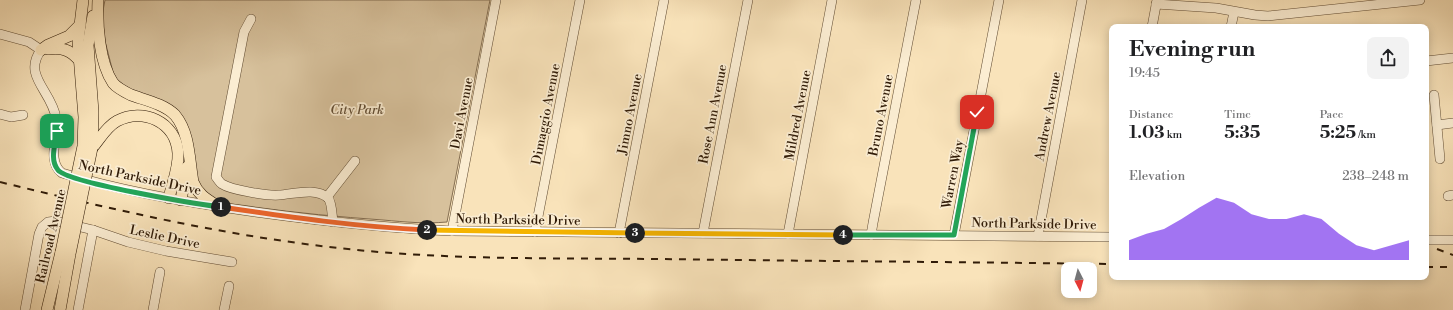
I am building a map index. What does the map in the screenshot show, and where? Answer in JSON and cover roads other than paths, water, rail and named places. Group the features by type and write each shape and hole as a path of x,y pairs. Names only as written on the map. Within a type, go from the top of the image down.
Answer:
{"main road":[{"name":"Railroad Avenue","path":"83,0 78,42 88,147"},
{"name":"Railroad Avenue","path":"60,310 66,253 88,147 93,112 88,45 97,0"},
{"path":"97,0 99,35 104,63 109,76 114,84 122,90 166,108 174,115 180,123 186,136 188,157 195,188 200,195 219,207"},
{"path":"41,50 48,45 69,36 80,25"},
{"path":"41,50 63,48 79,60"},
{"path":"88,147 108,128 123,119 138,115 154,118 161,122 171,132 178,152 178,161 169,198"},
{"path":"182,200 188,157"},
{"name":"Railroad Avenue","path":"47,310 66,253"}],"street":[{"name":"Davi Avenue","path":"452,231 496,0"},
{"name":"Dimaggio Avenue","path":"535,232 580,0"},
{"name":"Jimno Avenue","path":"619,233 664,0"},
{"name":"Rose Ann Avenue","path":"703,233 748,0"},
{"name":"Mildred Avenue","path":"788,234 832,0"},
{"name":"Bruno Avenue","path":"871,235 916,0"},
{"name":"Warren Way","path":"954,235 999,0"},
{"name":"Andrew Avenue","path":"1038,236 1082,0"},
{"path":"1153,24 1157,2 1216,8 1234,12 1268,16 1420,0"},
{"path":"1232,24 1234,12"},
{"path":"251,19 244,32 216,177 221,184 225,186 249,192 279,196 296,193 317,193 327,197 330,200 332,222"},
{"path":"0,34 29,42 41,50"},
{"name":"North Parkside Drive","path":"41,50 34,67 36,75 55,110 57,133 53,156 54,163 58,171 101,185 219,207 332,222 403,229 452,231 1109,237"},
{"path":"1429,61 1453,58"},
{"path":"1434,95 1440,159"},
{"path":"0,114 11,117 24,114"},
{"path":"1437,125 1453,123"},
{"path":"327,197 355,161"},
{"name":"Leslie Drive","path":"25,310 39,234 42,227 48,222 56,221 93,230 128,242 166,251 232,262"},
{"path":"78,310 93,230"},
{"path":"1429,240 1453,240"},
{"path":"153,310 160,272"},
{"path":"224,310 229,286"}],"railway":[{"path":"0,182 86,203 216,230 304,244 386,253 502,258 1109,264"},
{"path":"1437,249 1453,255"},
{"path":"1429,267 1453,267"}],"park label":[{"name":"City Park","path":"357,109"}]}
